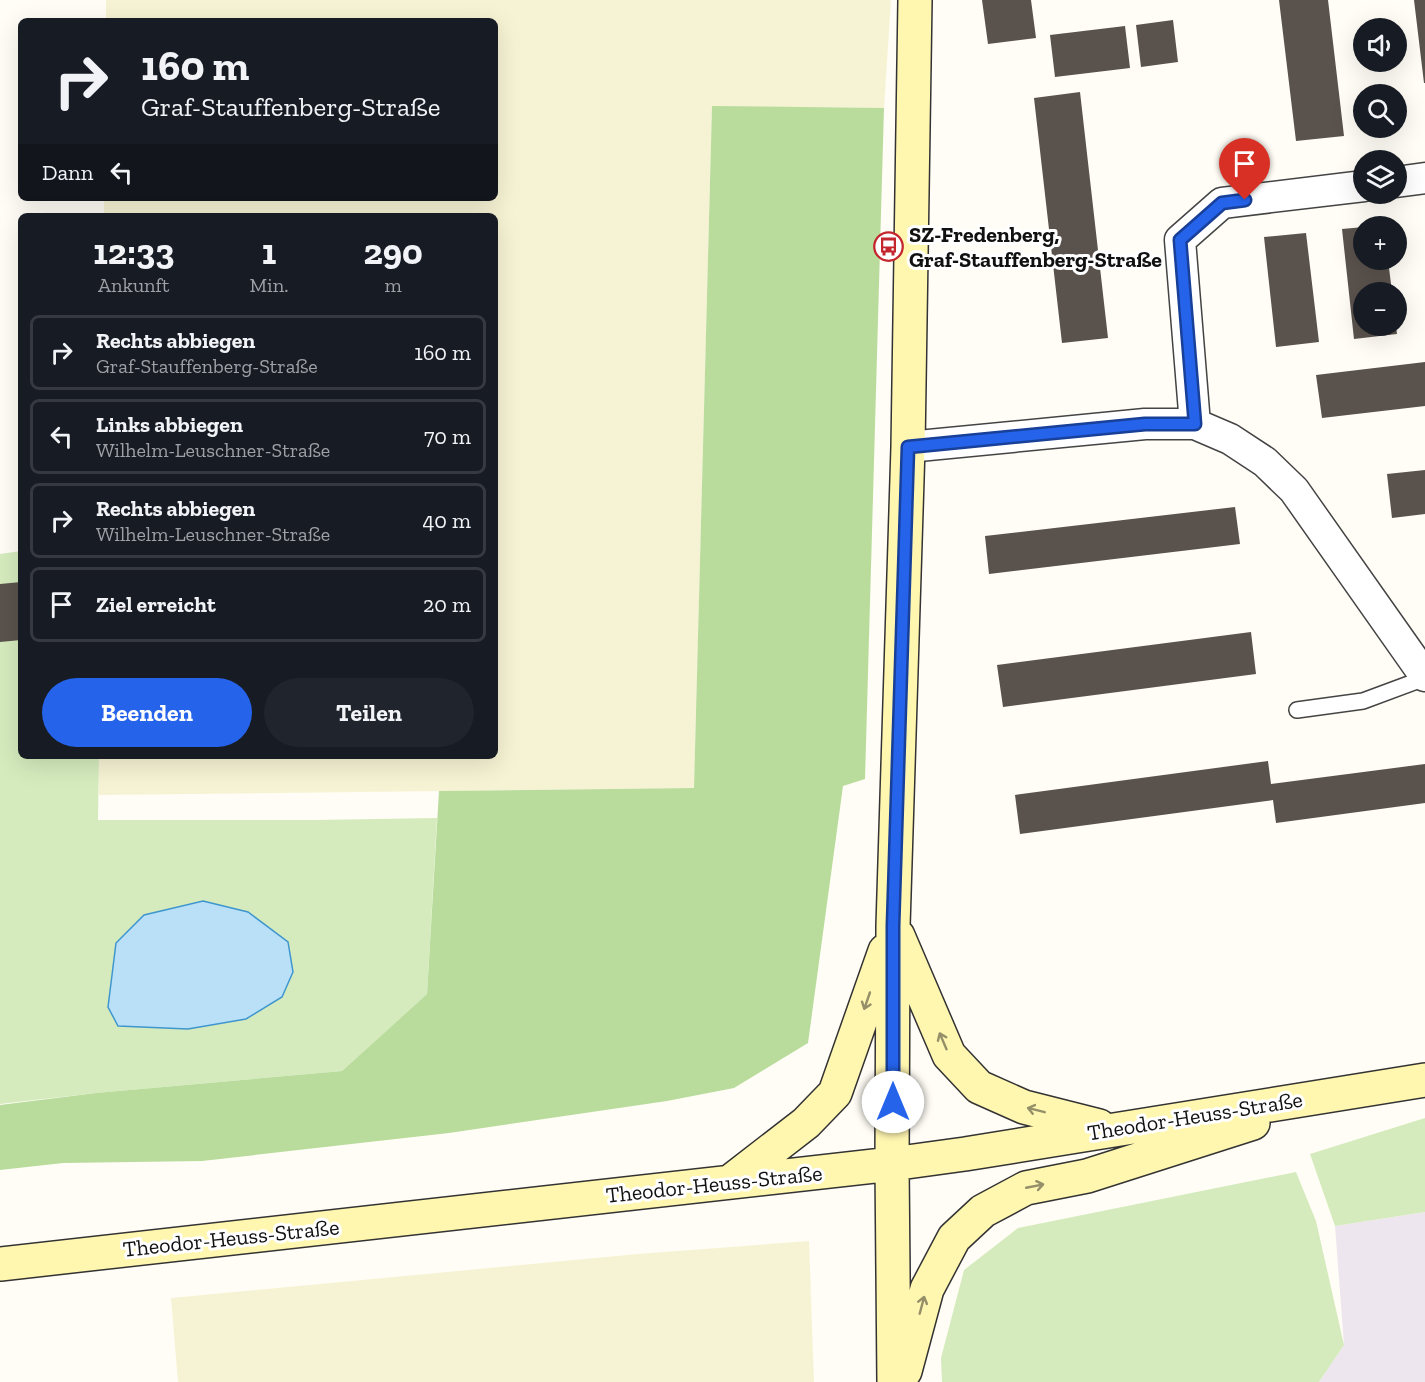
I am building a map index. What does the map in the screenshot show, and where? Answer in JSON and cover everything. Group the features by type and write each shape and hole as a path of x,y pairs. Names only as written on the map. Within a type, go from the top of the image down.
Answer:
{"street":[{"path":"894,1382 893,926 908,447 915,0"},
{"path":"1407,180 1425,178"},
{"path":"1195,424 1180,240 1222,203 1353,187"},
{"path":"908,447 1145,424 1195,424 1230,439 1265,462 1294,490 1425,677"},
{"path":"893,926 949,1055 979,1087 1024,1107 1113,1129"},
{"path":"730,1182 806,1123 835,1093 893,926"},
{"name":"Theodor-Heuss-Straße","path":"0,1264 892,1164 1425,1080"},
{"path":"902,1382 927,1290 954,1238 983,1211 1026,1188 1087,1176 1360,1089"}],"lane":[{"path":"1297,710 1363,701 1425,677"}],"shaded area":[{"path":"106,0 891,0 884,108 712,107 694,788 99,795 99,759 498,759 498,213 104,213 104,201 498,201 498,18 106,18"},
{"path":"1425,1212 1425,1382 1319,1382 1344,1345 1335,1226"},
{"path":"809,1241 814,1382 178,1382 171,1298 638,1254"}],"green space":[{"path":"712,106 884,108 865,779 843,786 808,1043 734,1088 667,1101 449,1133 202,1161 63,1163 0,1170 0,1105 96,1093 342,1071 427,994 439,791 694,788"},
{"path":"18,551 18,759 99,759 98,820 437,818 427,994 342,1071 0,1104 0,554"},
{"path":"1425,1118 1425,1212 1335,1226 1310,1154"},
{"path":"1296,1172 1316,1221 1344,1345 1319,1382 942,1382 941,1358 964,1270 1018,1228"}],"water":[{"path":"203,901 248,912 288,942 293,972 282,997 246,1019 188,1029 118,1026 108,1007 116,943 144,915"}],"building":[{"path":"982,0 1031,0 1036,38 988,44"},
{"path":"1279,0 1328,0 1344,136 1296,141"},
{"path":"1414,0 1425,0 1425,83 1424,83"},
{"path":"1173,20 1178,62 1141,67 1136,25"},
{"path":"1125,26 1130,68 1055,77 1050,35"},
{"path":"1080,92 1108,338 1062,343 1034,98"},
{"path":"1353,228 1353,270 1389,270 1391,282 1353,282 1353,330 1342,229"},
{"path":"1306,233 1319,342 1276,347 1264,237"},
{"path":"1354,336 1380,336 1354,339"},
{"path":"1425,362 1425,406 1322,418 1316,375"},
{"path":"1425,470 1425,514 1392,518 1387,474"},
{"path":"1235,507 1240,544 989,574 985,536"},
{"path":"18,582 18,640 0,642 0,584"},
{"path":"1251,632 1256,674 1003,707 997,665"},
{"path":"1268,761 1271,784 1425,764 1425,803 1276,823 1273,800 1020,834 1015,795"}],"place":[{"name":"SZ-Fredenberg, Graf-Stauffenberg-Straße","path":"888,247"}],"route":[{"path":"893,1102 893,926 908,447 1145,424 1195,424 1180,240 1222,203 1245,200"}]}
